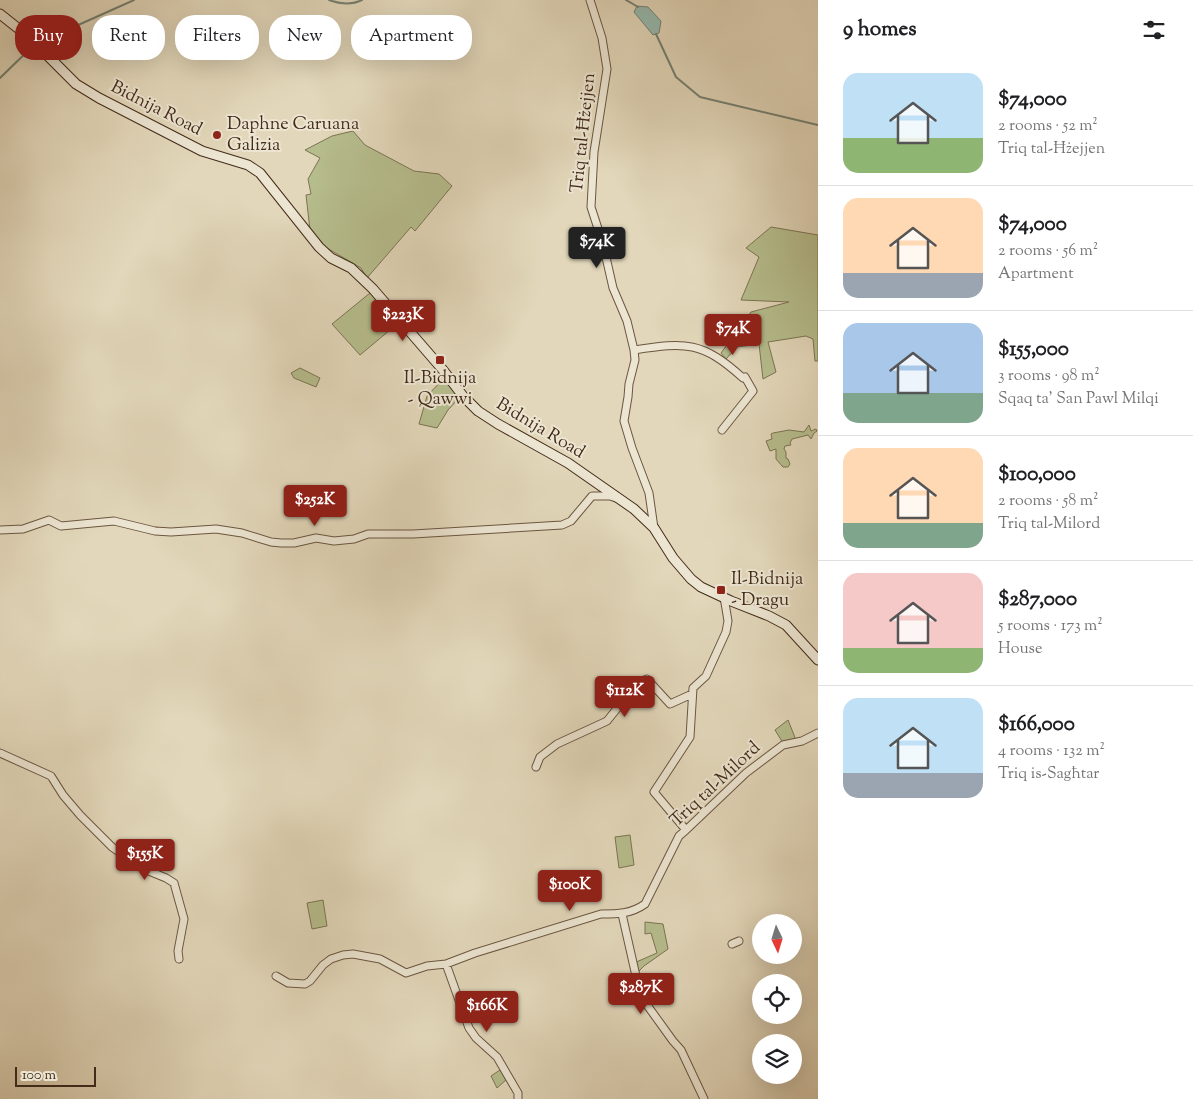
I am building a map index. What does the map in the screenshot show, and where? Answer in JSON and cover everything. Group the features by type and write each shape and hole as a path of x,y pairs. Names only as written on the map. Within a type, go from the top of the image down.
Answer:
{"street":[{"name":"Triq tal-Ħżejjen","path":"590,0 602,38 607,69 594,152 591,207 603,244 613,288 627,321 634,350 635,360 629,384 624,420 632,448 649,492 654,528"},
{"name":"Bidnija Road","path":"0,14 29,36 76,84 91,94 202,151 248,165 260,173 319,247 331,258 351,268 373,289 443,370 462,396 478,410 498,424 568,463 634,509 654,528 673,558 691,579 701,586 786,625 818,660"},
{"path":"634,350 670,345 693,347 713,354 745,378 754,392 722,430"},
{"path":"0,530 23,529 49,520 61,526 114,521 155,531 171,532 216,529 242,533 270,542 294,542 316,538 354,540 368,534 413,534 562,525 571,521 592,496 610,496 619,499"},
{"path":"686,830 654,792 690,737 693,688 706,676 726,632 728,621 724,597"},
{"path":"536,768 540,757 557,744 607,721 619,706 626,691 637,683 647,679 670,704 692,694"},
{"name":"Triq tal-Milord","path":"276,976 285,982 305,984 310,981 325,963 348,954 358,954 380,959 404,973 427,966 446,964 475,953 601,914 622,914 637,909 644,904 679,836 746,773 783,745 802,741 818,733"},
{"path":"0,753 51,776 80,816 112,847 144,869 174,883 184,919 178,951 179,959"},
{"path":"622,914 636,976 637,998 647,1005 681,1050 704,1099"},
{"path":"446,964 469,1028 476,1038 497,1057 518,1093 518,1099"}],"green space":[{"path":"353,131 365,145 414,171 439,174 452,186 415,231 411,227 367,278 361,268 327,248 310,230 306,195 311,194 308,179 320,158 305,150 332,136"},
{"path":"771,227 818,235 818,361 815,361 813,339 806,336 768,342 776,372 763,379 759,344 737,347 726,359 721,353 751,312 789,302 741,300 759,257 746,248"},
{"path":"370,293 396,325 360,355 332,324"},
{"path":"300,368 320,378 316,387 294,378 291,373"},
{"path":"444,378 460,397 448,410 437,428 419,424 427,396"},
{"path":"809,425 811,431 816,429 817,431 811,439 808,435 792,439 791,445 785,446 786,458 790,464 788,467 783,467 776,459 776,449 770,451 766,441 772,439 771,434 773,433 789,430 804,432"},
{"path":"788,720 796,740 783,743 775,730"},
{"path":"630,835 634,865 619,868 615,837"},
{"path":"323,900 327,926 312,929 307,903"},
{"path":"645,922 663,924 668,949 638,972 634,963 657,953 651,933 645,934"},
{"path":"500,1070 506,1080 497,1088 491,1076"}],"water":[{"path":"637,6 648,7 661,21 659,33 653,35 634,12"}],"waterway":[{"path":"82,23 134,0"},
{"path":"329,0 346,3 362,0"},
{"path":"626,0 638,7"},
{"path":"656,34 676,77 700,97 818,125"},
{"path":"0,78 19,60"}],"place":[{"name":"Daphne Caruana Galizia","path":"217,135"},
{"name":"Il-Bidnija - Qawwi","path":"440,360"},
{"name":"Il-Bidnija - Dragu","path":"721,590"}]}
